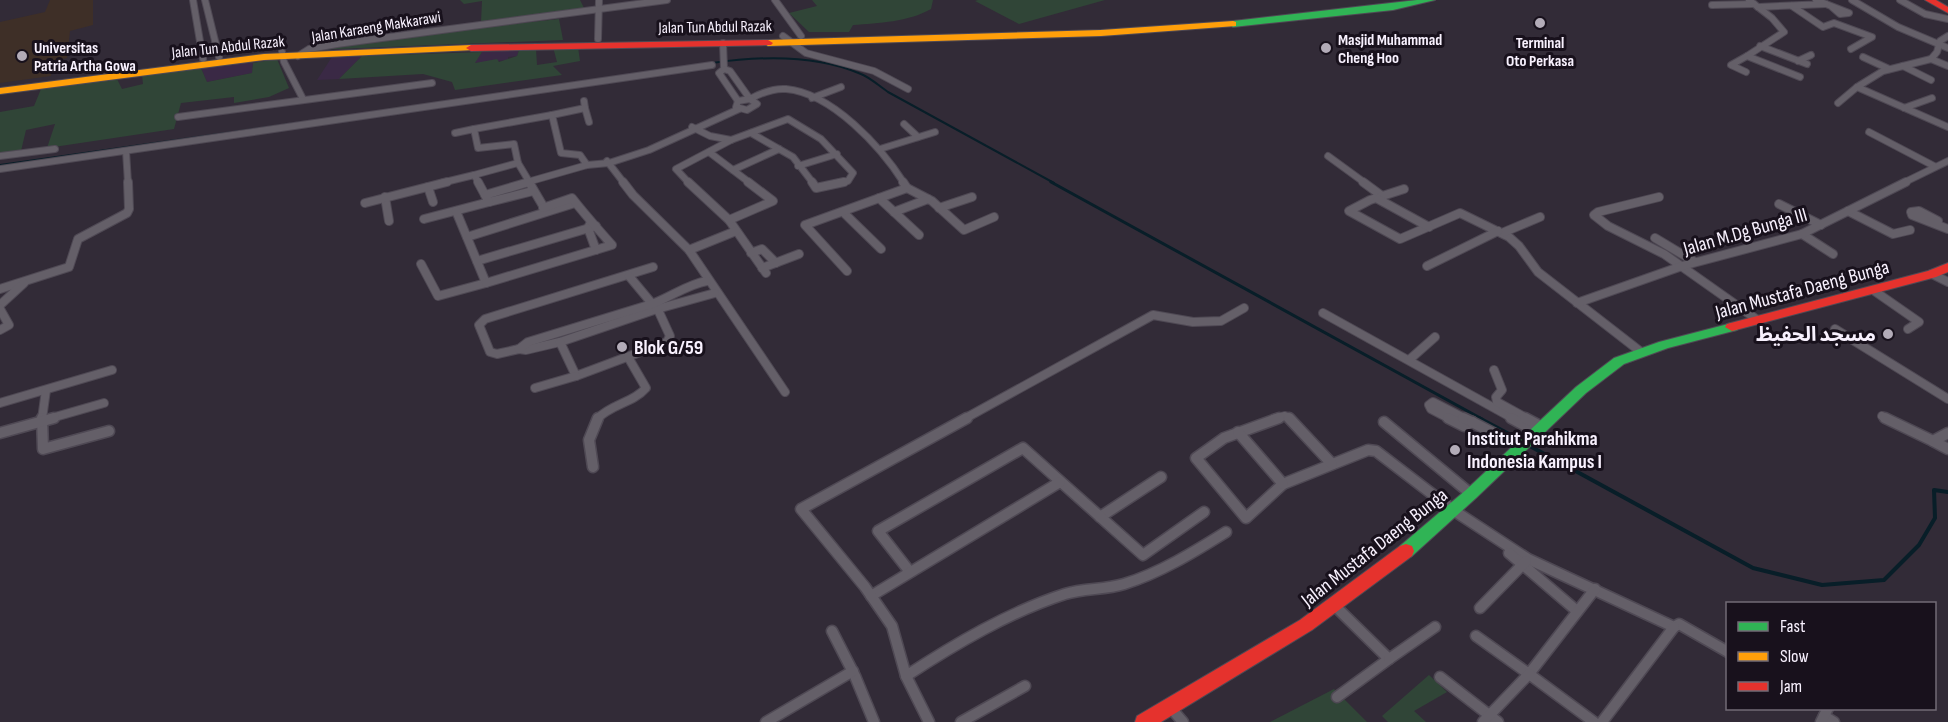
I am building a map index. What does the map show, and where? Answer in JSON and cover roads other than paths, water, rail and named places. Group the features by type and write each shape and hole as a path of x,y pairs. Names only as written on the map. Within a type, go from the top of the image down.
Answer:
{"main road":[{"name":"Jalan Tun Abdul Razak","path":"1188,26 1404,0"},
{"name":"Jalan Tun Abdul Razak","path":"0,85 219,57 598,39 1046,36 1188,26 1382,8 1431,0"},
{"path":"1929,0 1948,10"},
{"name":"Jalan Tun Abdul Razak","path":"300,53 543,45 723,48 791,38"},
{"name":"Jalan Tun Abdul Razak","path":"0,91 282,54"},
{"name":"Jalan Mustafa Daeng Bunga","path":"1144,722 1164,714 1306,625 1391,564 1608,368 1641,352 1932,274 1948,267"}],"street":[{"path":"193,0 203,59"},
{"path":"205,0 219,57"},
{"path":"598,39 599,0"},
{"name":"Jalan Karaeng Makkarawi","path":"300,53 365,39 667,0"},
{"path":"775,0 791,38 806,53 874,71 908,89"},
{"path":"1712,5 1754,3 1829,6 1816,0"},
{"path":"1852,0 1898,27 1948,48"},
{"path":"1900,0 1930,16 1948,19"},
{"path":"1746,72 1731,65 1784,32 1754,3"},
{"path":"1792,6 1824,27 1834,23 1872,37 1851,49"},
{"path":"1838,103 1874,75 1931,59 1937,52 1938,45 1948,36"},
{"path":"1760,46 1807,64"},
{"path":"723,48 724,67 719,73 737,105"},
{"path":"282,54 303,99"},
{"path":"1798,61 1811,55"},
{"path":"1747,56 1800,77"},
{"path":"1863,57 1889,69"},
{"path":"1931,59 1948,66"},
{"path":"0,169 712,65"},
{"path":"1903,66 1931,80"},
{"path":"724,67 730,71 750,99 757,104 755,107 737,105"},
{"path":"178,117 432,83"},
{"path":"729,89 739,86"},
{"path":"812,98 841,87"},
{"path":"1857,87 1947,126"},
{"path":"424,219 456,211 530,183 587,165 649,150 759,94 783,89 790,89 812,98 849,122 880,149 907,188 928,199 964,230 994,217"},
{"path":"1904,108 1932,98"},
{"path":"454,133 552,115 584,104 590,122"},
{"path":"552,115 561,153 580,155 587,165"},
{"path":"751,133 793,157 816,188 845,182 853,173 816,135 788,119 731,140 680,166 676,171 729,220 764,270 799,254"},
{"path":"904,124 918,137"},
{"path":"692,127 710,136 731,140"},
{"path":"474,129 476,147 513,143 518,163 545,210"},
{"path":"880,149 935,132"},
{"path":"1869,132 1934,166"},
{"path":"710,136 712,150 773,202 729,220"},
{"path":"0,156 55,149"},
{"path":"733,170 779,149"},
{"path":"0,289 69,267 78,239 127,213 129,209 126,151"},
{"path":"798,166 837,154"},
{"path":"1328,156 1380,198 1430,227"},
{"path":"607,160 633,195 688,250 785,392"},
{"name":"Jalan M.Dg Bunga III","path":"1577,303 1695,262 1802,234 1948,160"},
{"path":"365,203 518,163"},
{"path":"474,175 487,199"},
{"path":"428,187 433,202"},
{"path":"847,271 805,225 907,188"},
{"path":"1404,189 1349,211 1400,239 1460,213 1500,232 1519,246 1538,272 1641,352"},
{"path":"487,199 533,191"},
{"path":"385,197 389,221"},
{"path":"939,208 972,197"},
{"path":"1659,197 1598,212 1594,215 1608,226 1664,254 1759,321"},
{"path":"879,198 919,236"},
{"path":"894,212 928,199"},
{"path":"421,264 438,296 612,244 591,226 573,200 467,237"},
{"path":"1779,204 1821,225"},
{"path":"456,211 486,283"},
{"path":"1848,211 1893,234 1910,230"},
{"path":"843,212 881,249"},
{"path":"1427,266 1500,232 1540,217"},
{"path":"1937,224 1948,229"},
{"path":"591,226 596,250"},
{"path":"477,261 591,226"},
{"path":"688,250 736,231"},
{"path":"1802,234 1833,254"},
{"path":"1654,238 1695,262"},
{"path":"751,253 762,249 776,263"},
{"path":"653,267 480,321 479,325 490,352 497,354 519,349 528,350 560,342 654,307 696,283 707,280"},
{"path":"1932,274 1948,282"},
{"path":"535,388 576,376 670,340 666,326 654,307 629,276"},
{"path":"0,330 9,325 0,307 26,282"},
{"path":"1873,290 1919,322 1908,329"},
{"path":"519,349 528,342 654,307 716,293"},
{"path":"929,722 906,676 892,626 871,596 801,509 1153,315 1193,322 1221,321 1244,308"},
{"path":"1323,313 1537,431"},
{"path":"1835,329 1948,399"},
{"path":"1409,360 1435,337"},
{"path":"560,342 576,376"},
{"path":"593,467 587,446 591,428 612,406 640,395 646,388 628,357"},
{"path":"0,403 112,370"},
{"path":"1494,370 1502,390 1496,397 1497,402 1537,431"},
{"path":"46,390 42,420 43,449 109,431"},
{"path":"0,433 104,403"},
{"path":"1332,464 1287,416 1238,432 1197,455 1197,462 1246,518 1283,484 1368,450 1376,451 1453,510 1526,561 1577,611"},
{"path":"1882,416 1948,449"},
{"path":"1384,422 1471,494"},
{"path":"1472,422 1521,446"},
{"path":"1238,432 1283,484"},
{"path":"1933,441 1948,433"},
{"path":"910,572 878,531 1023,448 1143,555 1204,512"},
{"path":"1100,517 1161,477"},
{"path":"871,596 1060,482"},
{"path":"906,676 972,637 1045,602 1068,593 1123,584 1175,564 1226,532"},
{"path":"1526,561 1595,589 1674,627"},
{"path":"1480,608 1526,561"},
{"path":"1440,677 1490,720 1595,589"},
{"path":"1334,605 1389,658"},
{"path":"1602,722 1674,627 1679,624 1726,650"},
{"path":"1337,697 1435,627"},
{"path":"832,631 874,722"},
{"path":"1476,636 1594,722"},
{"path":"766,722 852,671"},
{"path":"961,722 1025,686"},
{"path":"1164,714 1183,722"}],"waterway":[{"path":"712,63 787,58 843,67 865,76 888,92 1054,183"},
{"path":"0,165 304,122"},
{"path":"1051,182 1482,419"},
{"path":"1479,418 1522,441"},
{"path":"1528,445 1753,568 1822,585 1884,580 1919,545 1935,518 1934,490 1948,492"}],"place":[{"name":"Terminal Oto Perkasa","path":"1540,23"},
{"name":"Masjid Muhammad Cheng Hoo","path":"1326,48"},
{"name":"Universitas Patria Artha Gowa","path":"22,56"},
{"name":"مسجد الحفيظ","path":"1888,334"},
{"name":"Blok G/59","path":"622,347"},
{"name":"Institut Parahikma Indonesia Kampus I","path":"1455,450"}]}
